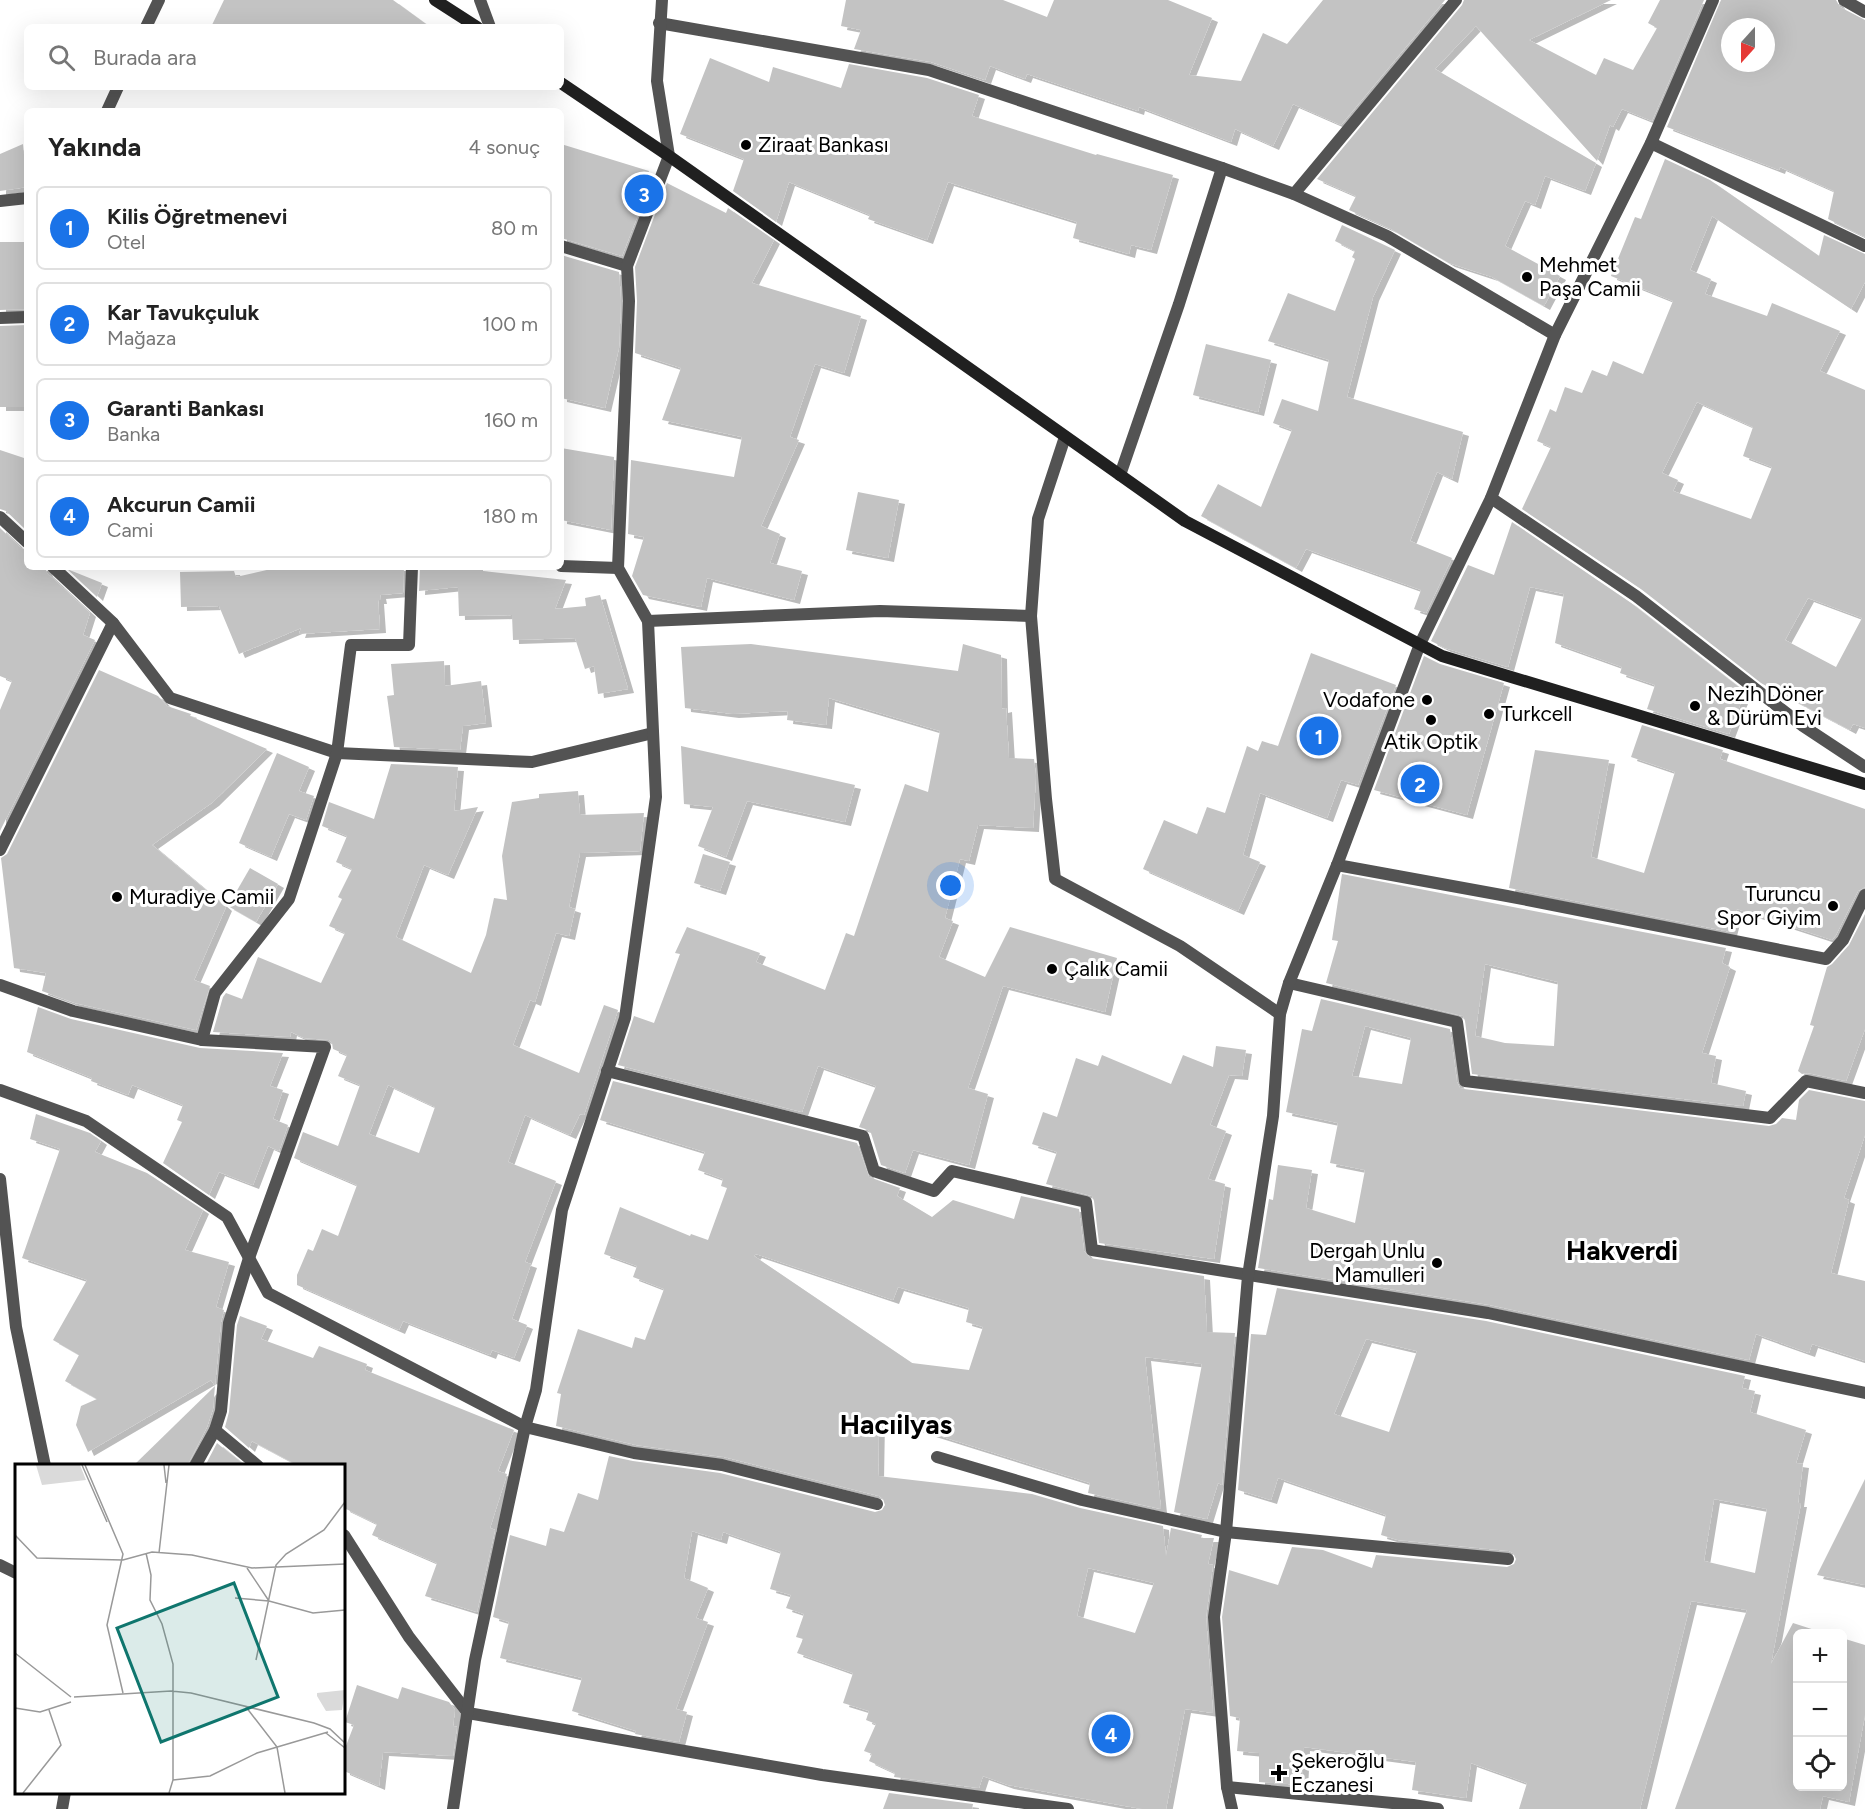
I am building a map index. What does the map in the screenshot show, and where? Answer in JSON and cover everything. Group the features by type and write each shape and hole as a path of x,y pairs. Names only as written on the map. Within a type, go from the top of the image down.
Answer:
{"main road":[{"path":"435,0 472,24"},
{"path":"564,85 669,156 1185,521 1442,656 1865,784"}],"street":[{"path":"147,24 159,0"},
{"path":"480,0 489,24"},
{"path":"453,1809 475,1660 525,1427 536,1390 562,1210 625,1018 656,797 648,621 618,568 629,301 627,266 669,156 657,81 662,0"},
{"path":"1294,194 1456,0"},
{"path":"1232,1809 1227,1787 1214,1617 1226,1532 1248,1276 1273,1116 1280,1014 1289,983 1420,644 1491,498 1555,335 1651,143 1713,0"},
{"path":"1844,0 1865,12"},
{"path":"659,23 929,70 1222,168 1294,194 1387,236 1555,335"},
{"path":"108,108 117,90"},
{"path":"1651,143 1865,246"},
{"path":"1120,475 1179,304 1222,168"},
{"path":"0,201 24,198"},
{"path":"564,247 627,266"},
{"path":"0,318 24,317"},
{"path":"1065,437 1038,519 1031,616 1055,879 1180,946 1280,1014"},
{"path":"1491,498 1635,596 1803,726 1865,767"},
{"path":"0,517 24,539"},
{"path":"564,566 618,568"},
{"path":"57,570 113,623 170,698 338,753 532,762 653,733"},
{"path":"202,1040 215,993 289,899 338,753 351,645 409,645 412,570"},
{"path":"648,621 880,611 1031,616"},
{"path":"0,850 113,623"},
{"path":"1336,865 1826,959 1843,940 1865,895"},
{"path":"1289,983 1457,1022 1465,1081 1770,1118 1806,1081 1865,1093"},
{"path":"0,985 73,1011 202,1040 325,1047 249,1258 229,1323 221,1411 215,1431 196,1464"},
{"path":"607,1071 862,1136 874,1171 934,1191 952,1171 1086,1202 1092,1250 1488,1313 1865,1393"},
{"path":"0,1090 86,1121 227,1217 268,1293 525,1427 634,1453 722,1465 877,1504"},
{"path":"0,1179 16,1327 45,1464"},
{"path":"215,1431 256,1464"},
{"path":"937,1457 1082,1500 1226,1532 1508,1559"},
{"path":"345,1537 410,1637 468,1713 822,1775 1068,1809"},
{"path":"0,1565 15,1572"},
{"path":"1227,1787 1438,1809"},
{"path":"62,1809 65,1794"}],"building":[{"path":"224,0 393,0 426,24 212,24"},
{"path":"846,0 1003,0 1047,17 1054,0 1168,0 1212,18 1189,75 1241,81 1263,33 1287,44 1323,0 1445,0 1341,125 1293,104 1273,146 1235,129 1231,142 1139,107 1138,111 1027,74 1025,79 990,66 985,80 931,62 854,49 861,30 841,26"},
{"path":"1464,0 1611,0 1529,40 1596,75 1604,58 1633,70 1657,28 1648,23 1660,0 1704,0 1652,121 1622,109 1613,127 1610,125 1597,161 1476,26 1435,69 1596,163 1585,191 1545,176 1535,205 1525,201 1505,246 1560,276 1544,306 1492,277 1449,263 1391,229 1349,210 1356,196 1317,179"},
{"path":"1721,0 1836,0 1840,7 1865,20 1865,237 1828,219 1834,191 1780,167 1779,170 1667,127"},
{"path":"710,58 769,82 773,67 841,88 849,64 927,78 979,95 972,116 1096,155 1173,175 1151,250 1131,245 1129,254 1073,238 1077,222 948,182 927,240 868,219 870,215 789,182 776,222 733,191 744,159 680,134"},
{"path":"23,144 24,187 0,191 0,154"},
{"path":"564,145 649,171 648,174 653,176 622,256 564,239"},
{"path":"1665,159 1710,180 1819,256 1824,235 1865,254 1865,282 1851,309 1712,216 1690,270 1711,279 1705,294 1767,316 1772,303 1840,331 1820,371 1865,390 1865,728 1853,724 1850,730 1761,683 1641,589 1522,509 1551,447 1537,441 1550,409 1556,412 1565,387 1582,393 1592,370 1607,376 1613,361 1643,374 1673,301 1611,276 1635,217 1641,219","holes":["1697,402 1753,427 1743,456 1772,467 1751,519 1673,491 1678,480 1662,473","1808,598 1862,618 1836,667 1785,640"]},
{"path":"667,183 726,213 728,208 774,240 752,283 861,316 844,373 815,364 790,437 799,440 761,526 780,534 770,563 802,571 794,600 707,578 701,607 643,595 632,576 644,537 628,534 631,460 734,477 742,437 662,420 681,368 635,353 637,301 635,267"},
{"path":"1342,225 1395,250 1373,297 1347,397 1463,432 1452,479 1437,472 1410,541 1452,558 1426,613 1414,609 1421,590 1306,549 1296,568 1201,516 1218,484 1261,507 1292,430 1273,423 1282,399 1318,411 1329,360 1268,341 1288,293 1335,311 1355,259 1352,257 1355,251 1335,241"},
{"path":"0,242 24,242 24,309 0,310"},
{"path":"564,256 619,272 621,301 619,348 605,408 564,399"},
{"path":"24,325 24,407 0,407 0,326"},
{"path":"1206,344 1271,360 1258,412 1193,395"},
{"path":"564,449 614,457 611,530 564,521"},
{"path":"0,450 24,458 24,528 6,511 0,509"},
{"path":"858,492 899,500 888,558 846,550"},
{"path":"1512,522 1631,603 1745,692 1729,734 1647,709 1655,685 1620,673 1622,667 1555,643 1564,594 1530,587 1508,667 1445,648 1431,641 1468,565 1494,575"},
{"path":"0,528 24,549 24,570 46,570 90,613 83,635 95,640 0,831 0,710 12,681 0,676"},
{"path":"68,570 102,583 97,597"},
{"path":"267,570 404,570 403,593 380,595 381,600 378,600 380,629 299,634 301,628 239,654 219,606 181,607 180,572 234,571 236,577"},
{"path":"420,570 483,570 566,580 555,609 586,606 585,598 600,595 628,689 598,694 594,666 585,669 575,638 513,640 512,615 459,616 458,587 419,591"},
{"path":"751,644 958,671 963,644 1001,655 1002,709 1006,708 1009,758 1034,759 1036,776 1033,828 978,825 969,861 960,859 945,918 953,921 939,957 985,977 1010,927 1117,958 1105,1012 1003,986 968,1088 988,1094 969,1165 913,1150 905,1173 881,1165 871,1133 859,1127 876,1086 818,1066 802,1112 618,1065 634,1016 654,1023 680,954 675,953 687,927 760,953 756,962 825,990 846,933 854,936 905,784 928,792 940,731 829,698 826,725 787,720 788,711 733,714 685,708 681,647"},
{"path":"1311,653 1396,685 1358,785 1341,780 1327,818 1260,793 1243,855 1260,862 1238,911 1143,869 1164,820 1197,834 1207,807 1225,813 1247,746 1258,751 1262,741 1278,746"},
{"path":"1424,656 1440,664 1504,683 1467,815 1374,790"},
{"path":"444,661 445,686 481,681 486,723 463,726 460,750 394,747 387,696 394,695 391,664"},
{"path":"99,670 158,696 167,706 191,714 190,716 267,749 213,802 152,845 226,907 194,980 210,986 196,1030 75,1003 42,991 46,973 14,968 1,858 7,854"},
{"path":"1642,725 1723,750 1720,759 1865,809 1865,887 1858,891 1832,940 1737,909 1731,932 1509,888 1535,750 1609,760 1591,857 1644,873 1675,772 1631,757"},
{"path":"681,746 855,785 845,822 747,801 726,857 698,846 713,807 684,804"},
{"path":"277,753 309,767 299,791 314,796 306,820 289,814 271,857 239,843"},
{"path":"391,764 458,767 454,811 478,807 448,875 424,865 396,937 471,973 486,935 494,898 507,900 502,856 512,802 539,798 539,794 578,791 580,815 644,813 640,851 580,853 569,907 575,909 569,936 556,933 535,1002 530,1000 513,1045 579,1073 604,1005 618,1010 584,1115 580,1114 570,1135 525,1115 508,1162 556,1181 525,1262 531,1264 512,1319 527,1325 514,1358 492,1350 490,1355 403,1321 399,1330 297,1285 297,1275 308,1249 313,1251 322,1229 338,1236 357,1185 294,1158 303,1132 338,1146 360,1085 338,1076 347,1055 333,1049 329,1040 304,1038 291,1032 290,1037 213,1032 223,997 226,993 242,999 258,957 321,983 345,933 329,926 342,899 338,897 352,869 336,862 347,836 322,826 329,802 374,819","holes":["388,1085 435,1107 419,1153 369,1134"]},
{"path":"703,854 730,862 720,891 694,883"},
{"path":"250,868 278,884 256,922 228,906"},
{"path":"1342,874 1726,948 1722,963 1730,967 1702,1053 1716,1056 1711,1083 1746,1091 1743,1106 1472,1074 1463,1016 1326,983 1338,941 1332,940","holes":["1485,964 1558,982 1554,1046 1505,1043 1475,1036"]},
{"path":"1865,914 1865,1029 1846,1081 1808,1073 1802,1074 1798,1071 1814,1026 1810,1025 1827,967 1849,945"},
{"path":"1321,999 1450,1029 1457,1082 1460,1088 1464,1089 1769,1126 1776,1124 1782,1118 1796,1120 1799,1100 1809,1090 1865,1101 1865,1135 1844,1198 1849,1200 1831,1273 1865,1281 1865,1361 1812,1344 1809,1353 1756,1334 1749,1360 1490,1305 1258,1268 1269,1199 1273,1200 1278,1165 1312,1170 1306,1208 1355,1223 1365,1170 1330,1163 1338,1123 1286,1112 1302,1029 1312,1031","holes":["1365,1026 1411,1038 1402,1084 1352,1076"]},
{"path":"38,1007 71,1019 200,1048 283,1053 270,1086 283,1090 273,1119 288,1125 279,1151 268,1146 253,1185 219,1172 209,1195 163,1163 182,1122 177,1120 183,1105 132,1085 128,1095 27,1052"},
{"path":"1216,1046 1246,1050 1242,1076 1229,1075 1210,1125 1226,1131 1208,1179 1225,1184 1214,1259 1099,1243 1092,1196 1046,1184 1057,1152 1032,1144 1043,1112 1057,1117 1076,1058 1098,1066 1102,1055 1171,1084 1183,1055 1213,1067"},
{"path":"613,1081 857,1143 869,1177 900,1188 897,1196 932,1217 953,1200 1014,1219 1021,1196 1040,1200 1079,1209 1084,1251 1090,1258 1204,1276 1207,1332 1235,1333 1222,1485 1218,1483 1207,1519 1174,1512 1202,1364 1145,1357 1161,1509 1088,1493 1090,1483 879,1417 878,1476 1032,1494 1080,1508 1163,1526 1166,1556 1171,1528 1202,1535 1201,1538 1214,1538 1208,1564 1213,1565 1206,1617 1213,1713 1185,1709 1166,1809 1142,1809 1008,1785 983,1776 979,1788 894,1777 895,1773 869,1761 872,1754 864,1751 876,1724 866,1720 869,1711 843,1703 853,1673 797,1653 803,1639 796,1637 804,1614 786,1608 791,1595 770,1589 781,1552 723,1532 721,1540 692,1531 684,1578 708,1588 696,1618 708,1622 676,1709 687,1712 679,1742 635,1734 636,1731 572,1711 582,1678 500,1658 509,1622 493,1617 510,1535 546,1546 550,1528 564,1532 578,1493 598,1500 609,1456 720,1473 875,1512 882,1510 885,1505 879,1496 724,1457 636,1445 556,1426 561,1394 557,1393 578,1329 632,1348 635,1337 645,1340 664,1289 633,1277 637,1266 604,1254 620,1207 690,1236 691,1234 708,1240 727,1188 721,1186 723,1179 698,1170 705,1152 600,1120","holes":["756,1254 893,1300 898,1287 969,1308 966,1322 983,1327 969,1370 912,1363 754,1256","1088,1568 1154,1583 1135,1633 1077,1616"]},
{"path":"36,1114 90,1133 101,1141 95,1152 147,1173 203,1210 185,1250 229,1262 216,1307 224,1310 215,1386 211,1380 88,1452 76,1425 81,1406 97,1399 65,1381 79,1355 53,1340 87,1280 22,1258 60,1149 30,1139"},
{"path":"1277,1288 1486,1321 1745,1376 1742,1388 1755,1391 1750,1412 1806,1430 1796,1463 1803,1464 1798,1503 1801,1503 1771,1664 1793,1623 1812,1629 1793,1629 1793,1791 1847,1791 1847,1640 1865,1645 1865,1715 1849,1802 1823,1796 1820,1809 1675,1809 1747,1610 1691,1601 1640,1809 1519,1809 1527,1783 1471,1763 1466,1798 1412,1790 1416,1762 1304,1747 1302,1785 1259,1782 1259,1753 1237,1751 1240,1718 1230,1716 1222,1617 1229,1570 1278,1585 1292,1547 1323,1550 1372,1568 1376,1555 1507,1567 1514,1564 1516,1559 1509,1551 1398,1540 1381,1535 1386,1515 1278,1478 1271,1500 1238,1490 1251,1334 1266,1335","holes":["1366,1339 1417,1351 1389,1432 1334,1414","1714,1499 1767,1509 1755,1573 1704,1561"]},
{"path":"240,1316 267,1326 261,1339 313,1358 319,1346 367,1364 365,1370 514,1430 498,1471 507,1474 490,1528 495,1530 477,1612 425,1596 437,1563 372,1535 377,1524 345,1508 345,1464 295,1464 252,1441 249,1448 225,1427 229,1412 237,1325"},
{"path":"215,1386 213,1409 207,1427 188,1464 135,1464"},
{"path":"217,1443 243,1464 206,1464"},
{"path":"1865,1479 1865,1585 1817,1575"},
{"path":"357,1685 398,1699 402,1687 449,1702 455,1710 453,1726 457,1727 453,1756 383,1752 379,1786 345,1771 345,1748 354,1725 345,1722"},
{"path":"889,1793 973,1804 972,1809 883,1809"}],"place":[{"name":"Ziraat Bankası","path":"746,145"},
{"name":"Garanti Bankası","path":"644,194"},
{"name":"Mehmet Paşa Camii","path":"1527,277"},
{"name":"Vodafone","path":"1427,700"},
{"name":"Nezih Döner & Dürüm Evi","path":"1695,706"},
{"name":"Turkcell","path":"1489,714"},
{"name":"Atik Optik","path":"1431,720"},
{"name":"Kilis Öğretmenevi","path":"1319,736"},
{"name":"Kar Tavukçuluk","path":"1420,784"},
{"name":"Muradiye Camii","path":"117,897"},
{"name":"Turuncu Spor Giyim","path":"1833,906"},
{"name":"Çalık Camii","path":"1052,969"},
{"name":"Dergah Unlu Mamulleri","path":"1437,1263"},
{"name":"Akcurun Camii","path":"1111,1734"},
{"name":"Şekeroğlu Eczanesi","path":"1279,1773"}],"district":[{"name":"Hakverdi","path":"1622,1251"},
{"name":"Hacıilyas","path":"896,1425"}]}
